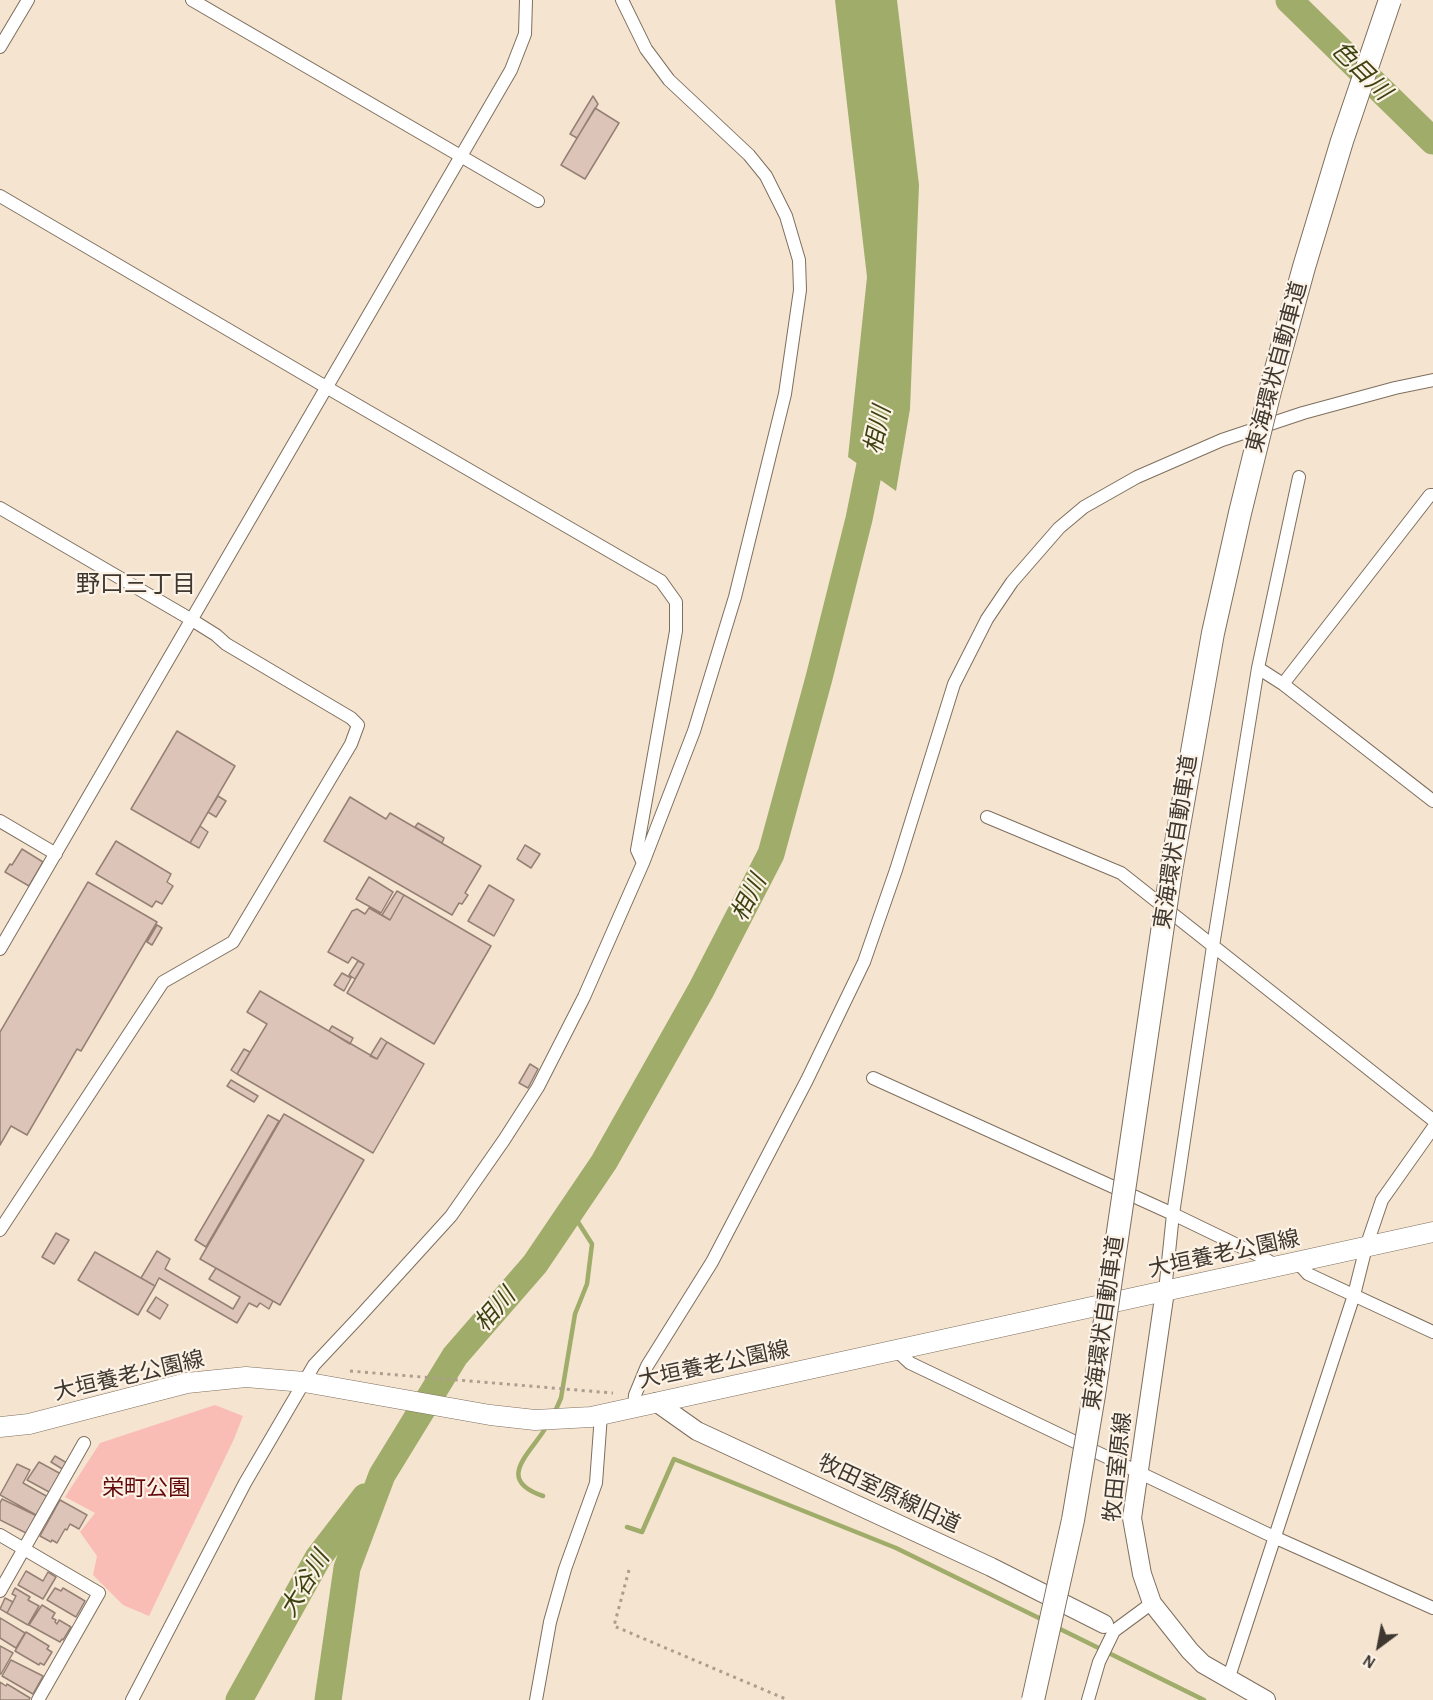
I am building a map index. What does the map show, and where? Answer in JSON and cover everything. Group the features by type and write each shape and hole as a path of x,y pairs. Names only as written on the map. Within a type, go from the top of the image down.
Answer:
{"highway":[{"name":"東海環状自動車道","path":"1034,1700 1077,1497 1166,905 1191,749 1213,633 1239,513 1301,279 1342,141 1390,0"}],"main road":[{"name":"大垣養老公園線","path":"0,1427 29,1424 187,1383 246,1377 309,1383 490,1415 535,1420 596,1416 635,1401 656,1402 1433,1232"}],"street":[{"path":"0,47 28,0"},
{"path":"192,0 538,201"},
{"path":"0,949 511,70 525,34 526,0"},
{"path":"132,1700 245,1483 309,1383 314,1365 451,1216 538,1087 584,997 643,863 694,731 735,597 785,394 801,290 799,260 786,216 766,176 749,155 669,80 646,49 622,0"},
{"path":"0,196 661,581 676,602 676,631 638,850 643,863"},
{"path":"635,1401 647,1366 712,1262 807,1080 864,962 896,870 954,684 987,619 1012,582 1059,528 1084,507 1137,477 1222,440 1303,413 1433,380"},
{"path":"1166,1291 1173,1214 1258,668 1299,477"},
{"path":"1283,684 1433,495"},
{"path":"0,508 192,620 226,644 351,718 358,725 351,744 233,942 163,982 0,1230"},
{"path":"1258,668 1283,684 1433,801"},
{"path":"987,817 1120,873 1433,1120"},
{"path":"0,821 56,854"},
{"path":"0,923 12,930"},
{"path":"873,1077 1173,1214 1276,1266"},
{"path":"1228,1680 1354,1295 1366,1247 1382,1200 1433,1128"},
{"path":"1298,1263 1308,1274 1433,1332"},
{"name":"牧田室原線","path":"1166,1291 1132,1518 1142,1574 1152,1603 1190,1652 1203,1664 1228,1680 1266,1700"},
{"path":"896,1350 910,1363 1274,1536 1433,1608"},
{"name":"牧田室原線旧道","path":"656,1402 697,1431 991,1568 1106,1632"},
{"path":"536,1700 550,1622 565,1569 596,1483 596,1416"},
{"path":"0,1591 84,1443"},
{"path":"0,1535 99,1593 38,1700"},
{"path":"1088,1700 1106,1632 1114,1631 1152,1603"}],"path":[{"path":"347,1371 635,1401"},
{"path":"629,1570 614,1626 788,1700"}],"green space":[{"name":"栄町公園","path":"215,1405 243,1416 149,1616 123,1605 93,1575 97,1556 80,1532 95,1513 65,1497 100,1443"}],"water":[{"path":"835,0 897,0 919,185 910,409 896,491 848,457 867,277"}],"building":[{"path":"593,96 598,104 577,138 570,134"},
{"path":"595,108 619,123 585,179 561,165"},
{"path":"177,731 235,766 190,843 131,809"},
{"path":"218,796 226,801 216,817 208,812"},
{"path":"350,797 386,819 390,813 481,866 465,893 468,895 462,904 459,903 452,915 324,841"},
{"path":"418,823 444,838 442,843 415,827"},
{"path":"200,826 208,832 199,848 190,843"},
{"path":"116,841 171,874 167,882 173,886 162,904 156,901 152,907 96,874"},
{"path":"525,845 540,854 531,868 517,859"},
{"path":"22,849 43,862 29,886 5,872"},
{"path":"369,877 393,892 381,913 356,899"},
{"path":"88,882 157,922 81,1051 77,1049 27,1135 11,1126 0,1145 0,1032"},
{"path":"489,885 514,900 494,936 468,921"},
{"path":"397,891 404,895 390,920 382,915"},
{"path":"404,895 491,946 434,1044 347,993 364,964 352,957 348,963 328,952 352,911 357,909 365,914 369,908 390,920"},
{"path":"157,925 162,928 152,945 147,942"},
{"path":"358,961 364,964 355,979 349,975"},
{"path":"342,973 351,978 344,991 334,985"},
{"path":"260,991 377,1059 387,1042 424,1064 373,1153 237,1074 267,1024 247,1012"},
{"path":"332,1026 353,1038 350,1044 329,1031"},
{"path":"381,1038 387,1042 377,1059 370,1056"},
{"path":"244,1049 250,1052 237,1074 231,1070"},
{"path":"530,1064 538,1069 528,1088 519,1083"},
{"path":"231,1080 258,1096 254,1102 227,1086"},
{"path":"284,1114 364,1160 280,1305 200,1259"},
{"path":"268,1115 279,1121 206,1247 195,1240"},
{"path":"56,1233 69,1240 54,1264 42,1257"},
{"path":"157,1251 170,1259 165,1269 233,1309 240,1297 209,1279 216,1268 273,1301 269,1309 260,1303 257,1307 249,1303 237,1323 159,1278 155,1286 141,1278"},
{"path":"95,1252 155,1286 138,1315 78,1280"},
{"path":"156,1297 168,1305 160,1319 147,1311"},
{"path":"55,1456 67,1463 64,1470 51,1462"},
{"path":"39,1462 61,1474 51,1493 27,1480"},
{"path":"17,1464 30,1470 23,1483 48,1497 38,1516 0,1495"},
{"path":"2,1499 37,1516 28,1534 0,1520"},
{"path":"60,1500 87,1515 79,1529 70,1524 57,1543 40,1536"},
{"path":"26,1571 43,1581 48,1572 56,1577 43,1599 18,1585"},
{"path":"15,1588 39,1606 28,1625 7,1613 16,1596 12,1594"},
{"path":"55,1588 61,1591 63,1588 85,1601 76,1617 47,1600"},
{"path":"5,1598 13,1602 7,1613 0,1609"},
{"path":"42,1605 55,1613 52,1618 57,1624 59,1620 71,1627 60,1642 29,1625"},
{"path":"0,1618 25,1633 16,1648 0,1638"},
{"path":"26,1632 49,1646 47,1649 52,1652 44,1665 40,1663 39,1665 15,1651"},
{"path":"0,1646 13,1653 1,1674 0,1674"},
{"path":"11,1660 43,1676 33,1694 2,1676"},
{"path":"0,1682 30,1698 29,1700 0,1700"}],"waterway":[{"name":"色目川","path":"1289,0 1433,141"},
{"name":"相川","path":"328,1700 347,1568 382,1475 455,1356 535,1264 604,1162 701,990 771,854 859,519 876,435"},
{"path":"554,1414 561,1398 575,1314 587,1284 592,1244 571,1211"},
{"path":"543,1496 528,1489 520,1482 518,1473 526,1455 548,1424"},
{"path":"627,1527 642,1532 674,1459 896,1548 1043,1620"},
{"name":"大谷川","path":"239,1700 318,1558 365,1497"},
{"path":"1056,1627 1204,1700"}],"district":[{"name":"野口三丁目","path":"136,585"}]}
